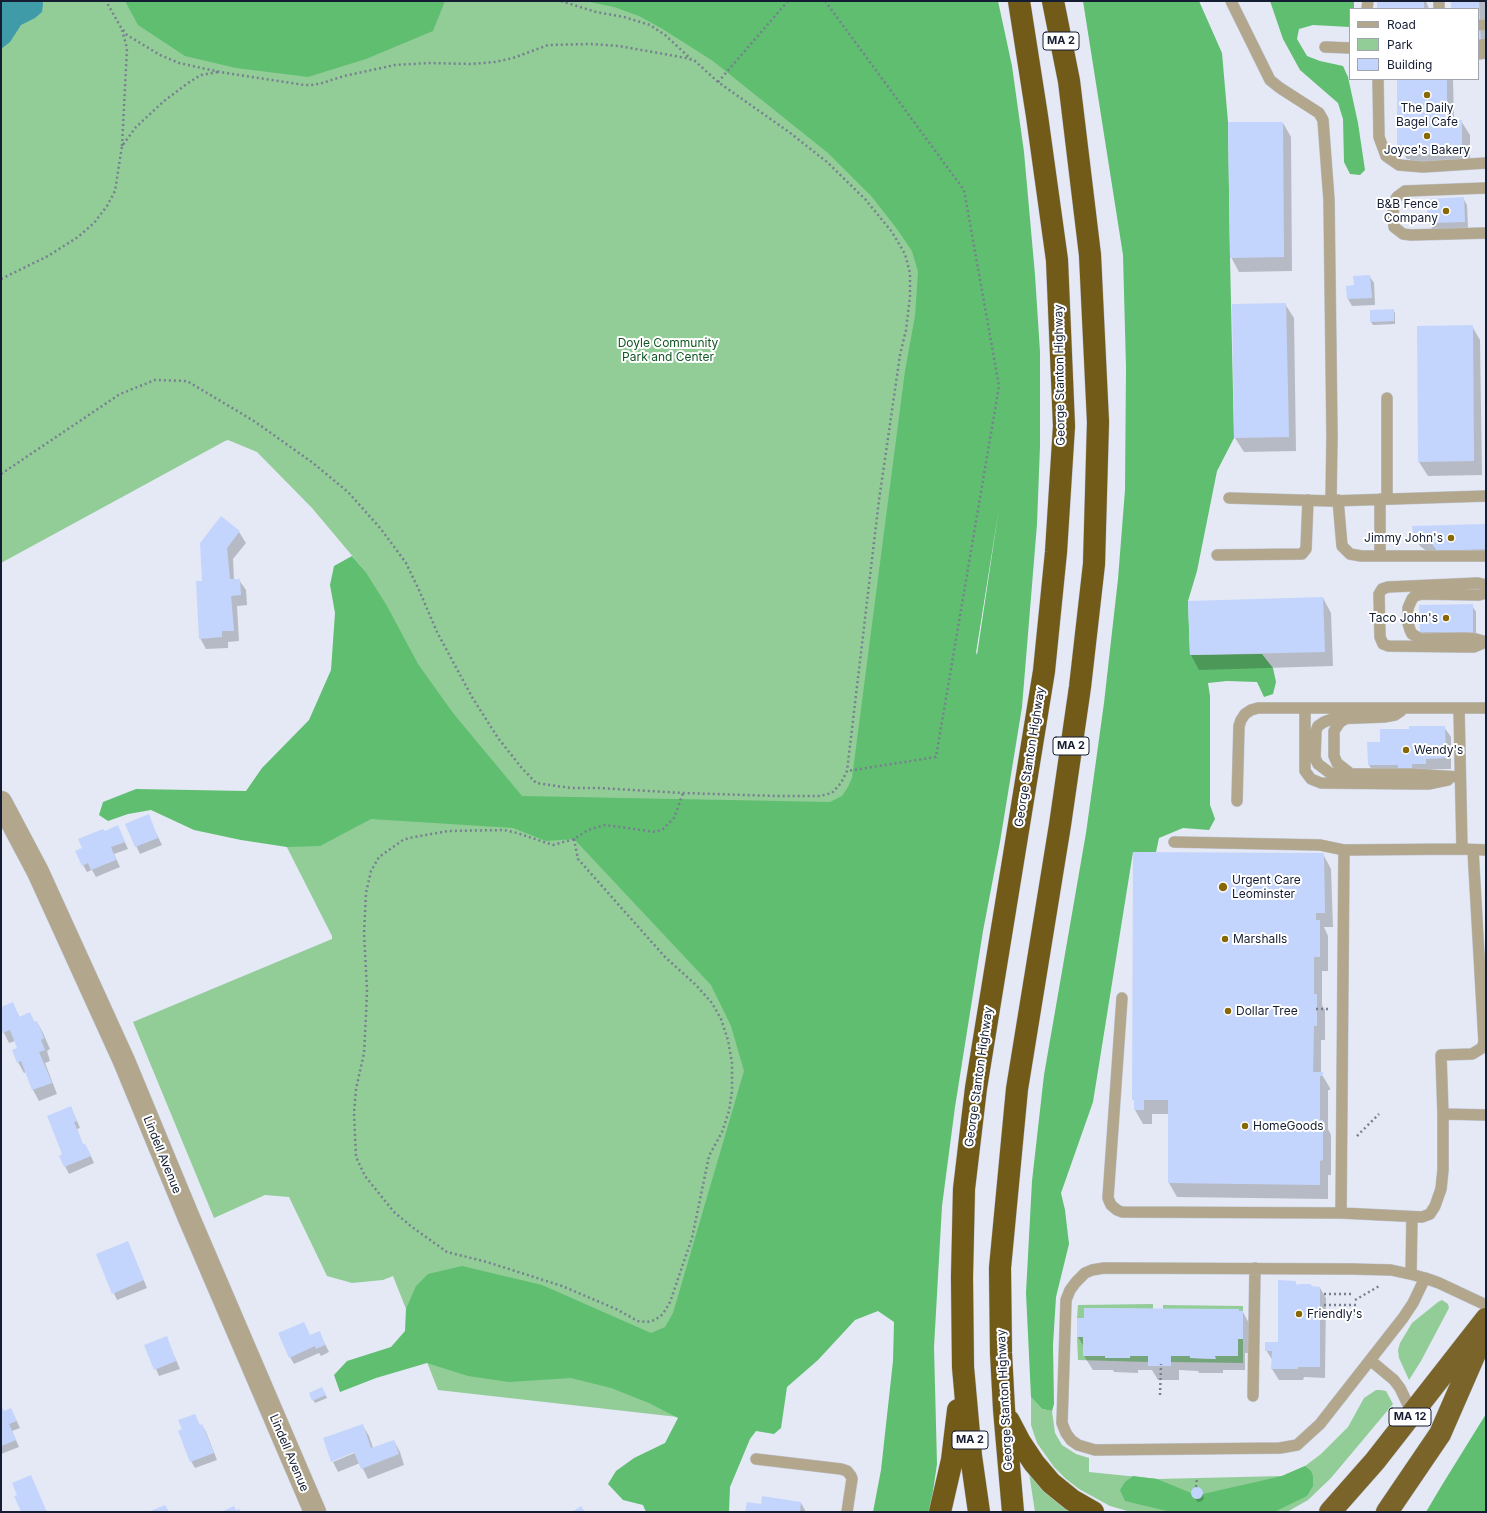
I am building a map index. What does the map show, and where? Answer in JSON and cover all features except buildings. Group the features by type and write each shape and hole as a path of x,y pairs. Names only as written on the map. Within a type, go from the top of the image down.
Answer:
{"highway":[{"name":"George Stanton Highway","path":"979,1512 971,1456 963,1367 962,1277 964,1189 976,1088 1044,671 1056,552 1064,426 1057,260 1019,1"},
{"name":"George Stanton Highway","path":"1014,1512 1004,1409 1001,1353 1000,1268 1017,1089 1080,688 1094,556 1098,422 1090,254 1068,81 1053,1"},
{"name":"MA 12","path":"1330,1512 1375,1462 1486,1319"},
{"name":"MA 12","path":"1387,1512 1440,1434 1486,1327"},
{"path":"940,1512 952,1460 963,1367"},
{"path":"1004,1409 1020,1442 1034,1464 1051,1483 1072,1500 1093,1512"}],"street":[{"name":"Lindell Avenue","path":"1,802 38,872 124,1061 189,1218 315,1512"}],"lane":[{"path":"1231,1 1270,80 1319,113 1323,120 1329,200 1332,435 1335,500 1342,546 1350,554 1360,556 1486,556"},
{"path":"1325,47 1349,48"},
{"path":"1378,80 1379,137 1386,156 1398,165 1423,167 1486,163"},
{"path":"1486,188 1405,191 1397,196 1394,204 1394,227 1403,234 1486,233"},
{"path":"1380,556 1387,398"},
{"path":"1229,498 1335,500 1486,496"},
{"path":"1217,555 1302,554 1306,549 1308,500"},
{"path":"1486,585 1478,583 1388,587 1382,589 1379,594 1380,637 1383,644 1388,646 1474,647 1486,642"},
{"path":"1486,593 1421,594 1415,596 1408,608 1408,623 1412,634 1420,639 1464,638 1486,642"},
{"path":"1237,801 1240,726 1241,720 1245,714 1251,710 1258,708 1486,708"},
{"path":"1305,708 1305,772 1316,781 1321,783 1429,784 1460,777"},
{"path":"1405,708 1395,715 1384,717 1332,719 1324,722 1318,726 1316,730 1315,758 1318,764 1330,773 1412,774 1460,777"},
{"path":"1459,708 1462,849"},
{"path":"1345,719 1340,722 1334,731 1334,756 1337,763 1351,774"},
{"path":"1174,842 1320,845 1344,850 1486,850"},
{"path":"1341,1213 1344,850"},
{"path":"1122,998 1108,1198 1117,1210 1122,1212 1341,1213 1422,1217 1430,1214 1435,1206 1441,1189 1443,1170 1441,1055 1472,1054 1482,1048 1484,1042 1473,850"},
{"path":"1443,1114 1486,1115"},
{"path":"1411,1274 1412,1216"},
{"path":"1425,1278 1413,1303 1370,1360 1320,1424 1297,1445 1280,1448 1095,1450 1078,1445 1071,1440 1066,1433 1062,1423 1066,1300 1070,1290 1076,1282 1085,1273 1092,1270 1104,1268 1390,1270 1425,1278 1459,1291 1486,1305"},
{"path":"1253,1396 1255,1268"},
{"path":"1370,1360 1394,1380 1400,1388 1413,1414"},
{"path":"756,1459 842,1469 847,1471 852,1479 847,1512"}],"path":[{"path":"1,279 48,256 78,237 94,223 107,206 115,191 122,146 128,48 120,26 106,1"},
{"path":"1,474 120,394 155,380 186,381 254,421 313,463 348,492 381,529 406,563 437,632 472,697 498,738 536,783 571,788 599,788 683,793 820,796 832,793 841,783 847,771 879,500 910,296 910,273 905,254 892,232 865,199 827,162 794,136 718,82 665,35 650,25 624,17 596,12 561,1"},
{"path":"718,82 788,1"},
{"path":"825,1 964,190 999,386 936,757 847,771"},
{"path":"120,26 127,35 160,55 179,63 220,72 311,85 395,65 429,63 471,64 495,62 513,58 548,45 566,43 619,46 686,58 695,62"},
{"path":"122,146 136,127 164,101 182,87 201,75 220,72"},
{"path":"574,839 578,859 665,957 696,985 712,1003 721,1019 728,1040 732,1063 732,1090 729,1111 722,1132 709,1156 692,1238 670,1302 663,1314 655,1320 647,1322 638,1321 616,1309 562,1286 487,1262 447,1252 394,1212 365,1176 356,1157 354,1113 356,1089 364,1053 367,990 364,933 366,892 371,871 379,857 403,840 418,835 448,831 504,830 553,845 574,839 588,830 605,825 656,832 663,829 674,818 683,793"},
{"path":"1352,1141 1379,1114"},
{"path":"1324,1294 1354,1294"},
{"path":"1324,1305 1356,1305"},
{"path":"1324,1315 1357,1314"},
{"path":"1160,1395 1161,1364"},
{"path":"1196,1487 1197,1478"}],"green space":[{"name":"Doyle Community Park and Center","path":"1,1 946,1 1024,345 976,652 981,811 678,1417 438,1390 393,1276 383,1280 352,1283 327,1276 289,1197 265,1195 214,1218 133,1022 332,939 332,936 265,804 438,806 365,571 312,508 257,452 228,440 225,441 1,563"},
{"path":"125,1 445,1 433,31 366,59 308,77 236,68 185,56 138,25"},
{"path":"585,1 998,1 1012,66 1024,152 1040,352 1040,446 1037,524 1022,707 1000,842 983,931 955,1107 942,1206 934,1347 937,1464 930,1512 873,1512 881,1470 893,1361 894,1322 878,1311 855,1320 818,1360 787,1387 781,1428 774,1434 756,1431 750,1439 730,1487 729,1512 646,1512 643,1505 623,1500 608,1484 616,1471 634,1458 665,1443 678,1418 649,1403 611,1388 571,1378 509,1382 468,1376 427,1363 376,1378 340,1392 334,1375 347,1361 391,1347 405,1331 406,1309 416,1286 428,1274 462,1266 542,1285 651,1333 665,1327 673,1313 744,1071 731,1026 711,985 574,839 546,841 513,828 371,819 320,846 287,847 241,840 194,830 151,810 128,814 108,821 99,815 103,802 136,789 246,791 262,768 309,720 331,670 335,613 330,585 334,566 352,556 365,571 387,606 418,664 453,713 522,796 830,802 842,796 848,787 852,778 905,371 915,316 918,272 912,251 872,197 828,153 713,61 639,16 614,7","holes":["999,508 977,655 976,652"]},
{"path":"1083,1 1199,1 1222,53 1228,122 1234,438 1217,471 1197,571 1188,601 1190,655 1262,654 1273,668 1276,682 1273,694 1264,697 1257,682 1227,681 1208,683 1210,696 1210,805 1215,819 1209,830 1183,828 1159,838 1156,852 1133,852 1093,1102 1061,1193 1065,1210 1069,1244 1056,1297 1053,1345 1054,1404 1052,1411 1042,1409 1031,1397 1026,1293 1032,1181 1044,1075 1086,833 1104,703 1118,579 1125,490 1126,367 1123,255"},
{"path":"1270,1 1354,1 1354,8 1349,8 1349,27 1313,25 1299,29 1297,39 1307,56 1320,61 1343,66 1348,77 1358,123 1365,170 1360,175 1350,174 1344,162 1343,119 1338,103 1300,70 1283,39"},
{"path":"1442,1300 1448,1304 1449,1308 1421,1361 1409,1380 1399,1358 1398,1350 1400,1343 1412,1323"},
{"path":"1153,1304 1153,1309 1084,1308 1084,1318 1077,1318 1078,1305"},
{"path":"1163,1305 1243,1306 1243,1311 1163,1309"},
{"path":"1077,1337 1083,1337 1083,1356 1130,1358 1130,1356 1148,1356 1148,1362 1078,1360"},
{"path":"1238,1339 1243,1339 1243,1363 1171,1362 1171,1356 1190,1356 1190,1358 1215,1359 1215,1356 1237,1356"},
{"path":"1376,1390 1386,1391 1393,1404 1331,1478 1308,1500 1287,1512 1131,1512 1110,1506 1079,1489 1054,1467 1037,1443 1031,1425 1031,1397 1042,1409 1052,1411 1055,1433 1062,1445 1076,1454 1089,1458 1089,1472 1158,1479 1282,1476 1305,1466 1321,1454 1348,1427 1364,1398"},
{"path":"1486,1414 1486,1512 1426,1512 1442,1485"},
{"path":"1305,1466 1311,1471 1313,1476 1313,1486 1307,1496 1274,1512 1171,1512 1125,1501 1120,1490 1125,1482 1133,1476 1157,1479 1191,1493 1194,1498 1197,1499 1201,1498 1203,1494 1282,1476"},
{"path":"1029,1473 1071,1512 1035,1512"}],"water":[{"path":"1,1 42,1 43,4 42,12 35,18 21,25 10,42 1,49"}],"place":[{"name":"The Daily Bagel Cafe","path":"1427,95"},
{"name":"Joyce's Bakery","path":"1427,136"},
{"name":"B&B Fence Company","path":"1446,211"},
{"name":"Jimmy John's","path":"1451,538"},
{"name":"Taco John's","path":"1446,618"},
{"name":"Wendy's","path":"1406,750"},
{"name":"Urgent Care Leominster","path":"1223,887"},
{"name":"Marshalls","path":"1225,939"},
{"name":"Dollar Tree","path":"1228,1011"},
{"name":"HomeGoods","path":"1245,1126"},
{"name":"Friendly's","path":"1299,1314"}]}
